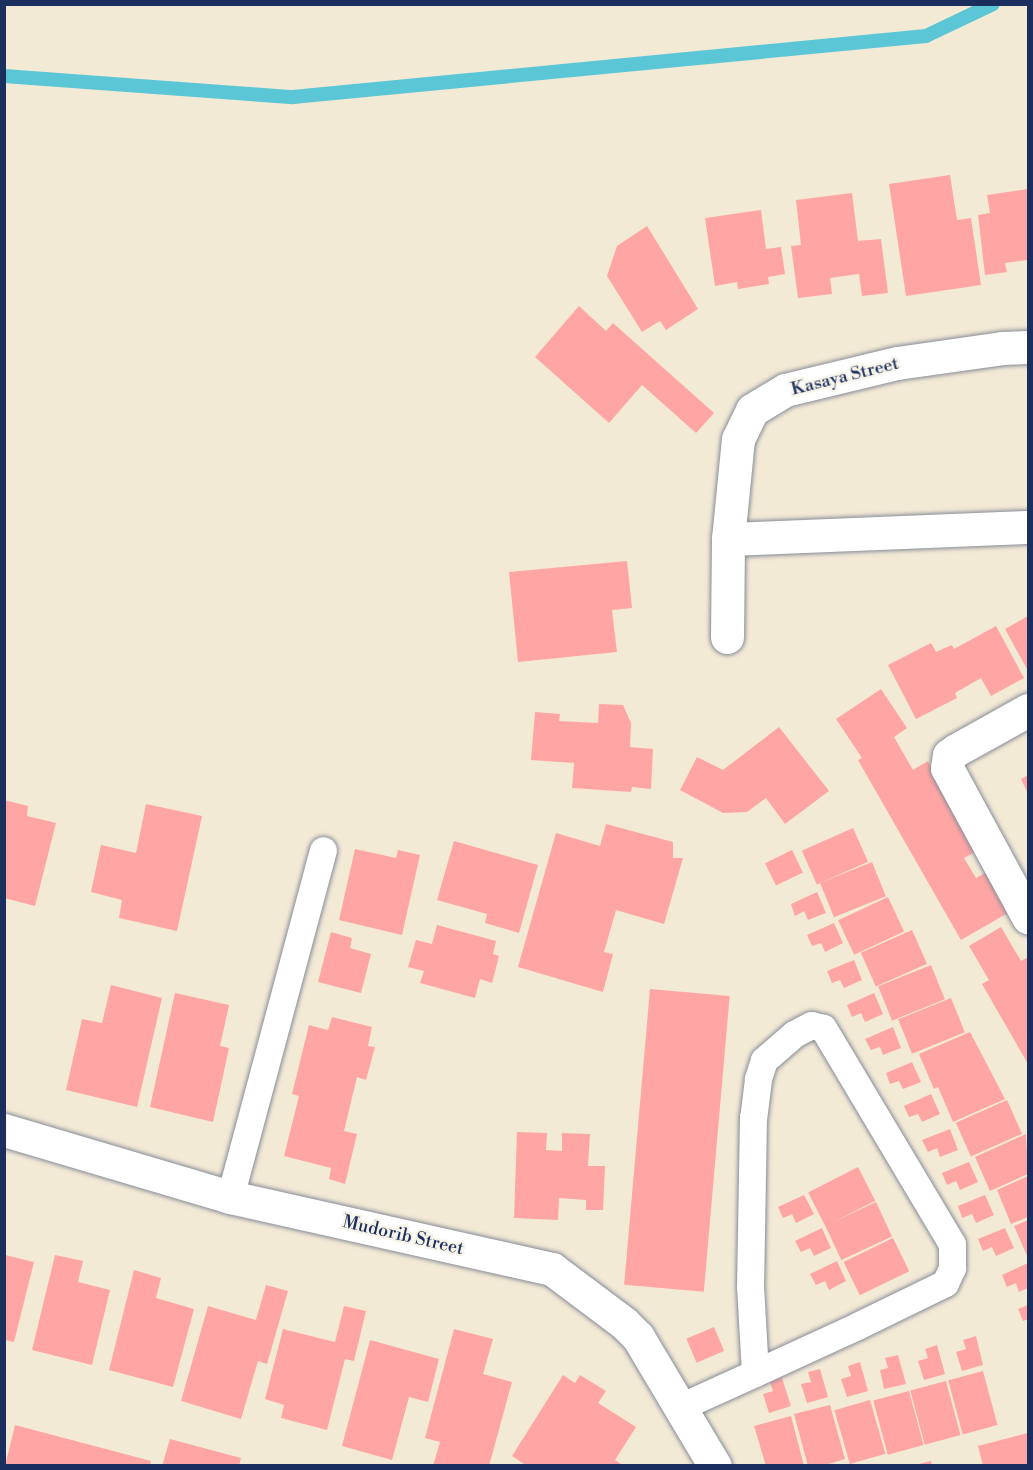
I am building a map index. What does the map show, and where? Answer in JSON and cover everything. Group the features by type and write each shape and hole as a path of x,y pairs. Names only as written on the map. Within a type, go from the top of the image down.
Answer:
{"street":[{"name":"Kasaya Street","path":"728,637 728,539 738,439 752,410 785,390 897,363 1002,348 1029,347"},
{"path":"728,539 1029,526"},
{"path":"1029,710 956,750 949,755 947,768 1029,917"},
{"name":"Mudorib Street","path":"4,1130 230,1197 552,1269 624,1323 638,1337 715,1466"}],"lane":[{"path":"230,1197 323,850"},
{"path":"680,1407 755,1373 945,1283 952,1268 952,1244 823,1028 811,1025 794,1034 764,1060 758,1079 753,1117 750,1286 755,1373"}],"building":[{"path":"950,175 957,220 971,218 981,285 906,296 889,184"},
{"path":"1028,189 1028,260 1005,263 1007,272 985,275 978,215 990,213 987,195"},
{"path":"852,193 858,241 881,239 888,293 862,296 859,274 830,278 832,294 798,298 791,246 801,245 796,200"},
{"path":"761,210 766,249 781,247 785,274 768,277 769,284 738,289 737,282 715,286 705,218"},
{"path":"647,226 698,309 666,330 660,321 642,332 607,276 617,246"},
{"path":"579,306 606,331 613,323 714,413 696,433 642,385 609,423 535,357"},
{"path":"627,561 632,608 612,610 617,652 518,662 509,572"},
{"path":"1028,616 1028,671 1005,629"},
{"path":"996,626 1024,678 991,696 981,678 955,693 957,698 916,719 888,665 931,643 936,652 952,645 954,649"},
{"path":"881,689 907,728 894,737 913,770 928,761 979,850 964,858 976,878 990,870 1013,910 961,940 858,760 862,758 836,719"},
{"path":"599,704 623,705 631,723 630,747 653,749 651,789 632,787 631,792 572,788 574,763 531,760 535,712 560,714 559,721 598,723"},
{"path":"779,727 829,791 785,824 766,798 747,812 723,813 680,790 697,757 723,770"},
{"path":"1028,775 1028,794 1021,779"},
{"path":"4,800 28,806 27,816 56,823 35,906 4,898"},
{"path":"146,804 202,816 177,931 119,918 122,900 91,892 101,845 136,853"},
{"path":"606,824 673,842 673,858 683,858 664,924 616,910 604,952 613,954 603,992 518,967 556,833 600,846"},
{"path":"853,828 868,862 817,885 802,851"},
{"path":"454,841 538,865 519,933 485,923 487,914 437,900"},
{"path":"355,849 396,858 398,850 420,855 402,935 339,920"},
{"path":"792,850 803,872 776,886 765,863"},
{"path":"872,862 886,896 834,917 820,883"},
{"path":"817,892 826,913 808,920 804,911 795,916 791,904"},
{"path":"888,897 904,931 854,955 838,920"},
{"path":"834,923 843,943 825,952 821,943 812,946 807,935"},
{"path":"437,925 496,941 493,954 499,956 492,983 480,979 475,998 420,983 424,971 408,967 416,940 432,944"},
{"path":"1001,927 1021,961 1028,957 1028,1064 982,984 989,980 969,946"},
{"path":"912,930 927,964 876,987 861,953"},
{"path":"331,932 352,938 350,948 371,954 361,993 318,982"},
{"path":"854,960 862,980 844,988 840,980 832,983 827,971"},
{"path":"931,965 945,999 892,1021 878,986"},
{"path":"111,985 162,998 137,1107 66,1090 82,1019 102,1023"},
{"path":"650,989 730,996 704,1292 624,1285"},
{"path":"175,993 229,1005 220,1046 229,1048 213,1122 150,1107"},
{"path":"874,993 883,1014 865,1022 861,1013 852,1017 847,1005"},
{"path":"951,998 965,1032 912,1054 898,1019"},
{"path":"332,1017 372,1027 368,1046 375,1047 366,1080 357,1077 344,1131 357,1134 345,1184 329,1179 331,1168 284,1156 299,1096 292,1094 309,1025 328,1030"},
{"path":"893,1027 901,1048 883,1055 880,1047 871,1050 865,1039"},
{"path":"970,1032 1005,1099 953,1122 938,1087 934,1089 919,1054"},
{"path":"912,1062 921,1082 903,1089 899,1081 890,1084 886,1073"},
{"path":"931,1094 940,1114 922,1122 918,1114 909,1117 904,1106"},
{"path":"1007,1100 1022,1134 971,1157 956,1123"},
{"path":"950,1129 958,1150 940,1157 937,1148 928,1152 922,1140"},
{"path":"517,1132 547,1133 546,1150 562,1151 562,1133 590,1134 588,1166 605,1166 603,1210 586,1210 586,1200 559,1198 558,1220 514,1218"},
{"path":"1026,1134 1028,1174 990,1191 975,1157"},
{"path":"969,1162 978,1182 960,1190 956,1181 947,1185 942,1173"},
{"path":"858,1167 875,1201 825,1226 808,1192"},
{"path":"1028,1176 1028,1217 1011,1224 997,1190"},
{"path":"804,1195 814,1214 796,1223 792,1214 783,1218 778,1207"},
{"path":"985,1195 994,1215 976,1223 972,1214 962,1218 958,1206"},
{"path":"876,1202 892,1236 841,1260 825,1226"},
{"path":"1028,1220 1028,1258 1014,1226"},
{"path":"822,1228 831,1248 814,1256 810,1248 801,1252 795,1241"},
{"path":"1005,1228 1014,1248 996,1256 992,1247 983,1251 978,1239"},
{"path":"893,1238 909,1271 860,1295 844,1262"},
{"path":"5,1255 34,1262 14,1342 5,1340"},
{"path":"55,1255 83,1261 78,1282 110,1290 92,1365 32,1350"},
{"path":"837,1261 846,1281 829,1290 825,1281 816,1285 810,1274"},
{"path":"1028,1263 1028,1288 1019,1292 1016,1283 1007,1287 1002,1275"},
{"path":"134,1270 161,1278 156,1298 194,1309 173,1387 109,1370"},
{"path":"266,1285 288,1291 267,1364 258,1361 241,1419 181,1401 208,1306 256,1320"},
{"path":"1028,1305 1028,1319 1023,1321 1018,1309"},
{"path":"344,1306 366,1311 354,1361 345,1359 327,1430 281,1418 284,1405 265,1399 283,1329 335,1342"},
{"path":"714,1327 724,1351 697,1363 686,1339"},
{"path":"454,1329 493,1339 483,1374 512,1382 489,1466 433,1466 440,1442 425,1438"},
{"path":"976,1336 983,1365 962,1371 956,1352 966,1349 963,1340"},
{"path":"370,1340 439,1359 428,1402 409,1397 392,1460 342,1446"},
{"path":"937,1345 945,1374 924,1380 918,1361 928,1358 925,1349"},
{"path":"898,1355 906,1384 884,1389 880,1370 888,1368 885,1358"},
{"path":"860,1362 868,1391 847,1397 841,1379 851,1376 848,1366"},
{"path":"820,1369 828,1397 807,1403 801,1384 811,1382 808,1372"},
{"path":"983,1371 997,1425 963,1434 948,1380"},
{"path":"563,1375 575,1383 580,1375 606,1391 598,1403 636,1427 615,1460 624,1466 527,1466 512,1456"},
{"path":"782,1378 791,1406 769,1413 763,1394 773,1391 770,1382"},
{"path":"946,1381 960,1435 925,1445 910,1391"},
{"path":"909,1391 923,1445 888,1455 873,1401"},
{"path":"870,1400 885,1454 850,1464 834,1410"},
{"path":"830,1405 845,1459 822,1466 808,1466 794,1414"},
{"path":"791,1416 804,1466 766,1466 754,1426"},
{"path":"15,1425 151,1461 150,1466 5,1466"},
{"path":"1028,1433 1028,1466 983,1466 978,1446"},
{"path":"170,1439 241,1458 239,1466 162,1466"},
{"path":"931,1461 932,1466 915,1466 915,1465"}],"waterway":[{"path":"4,76 293,97 926,36 993,4"}]}
